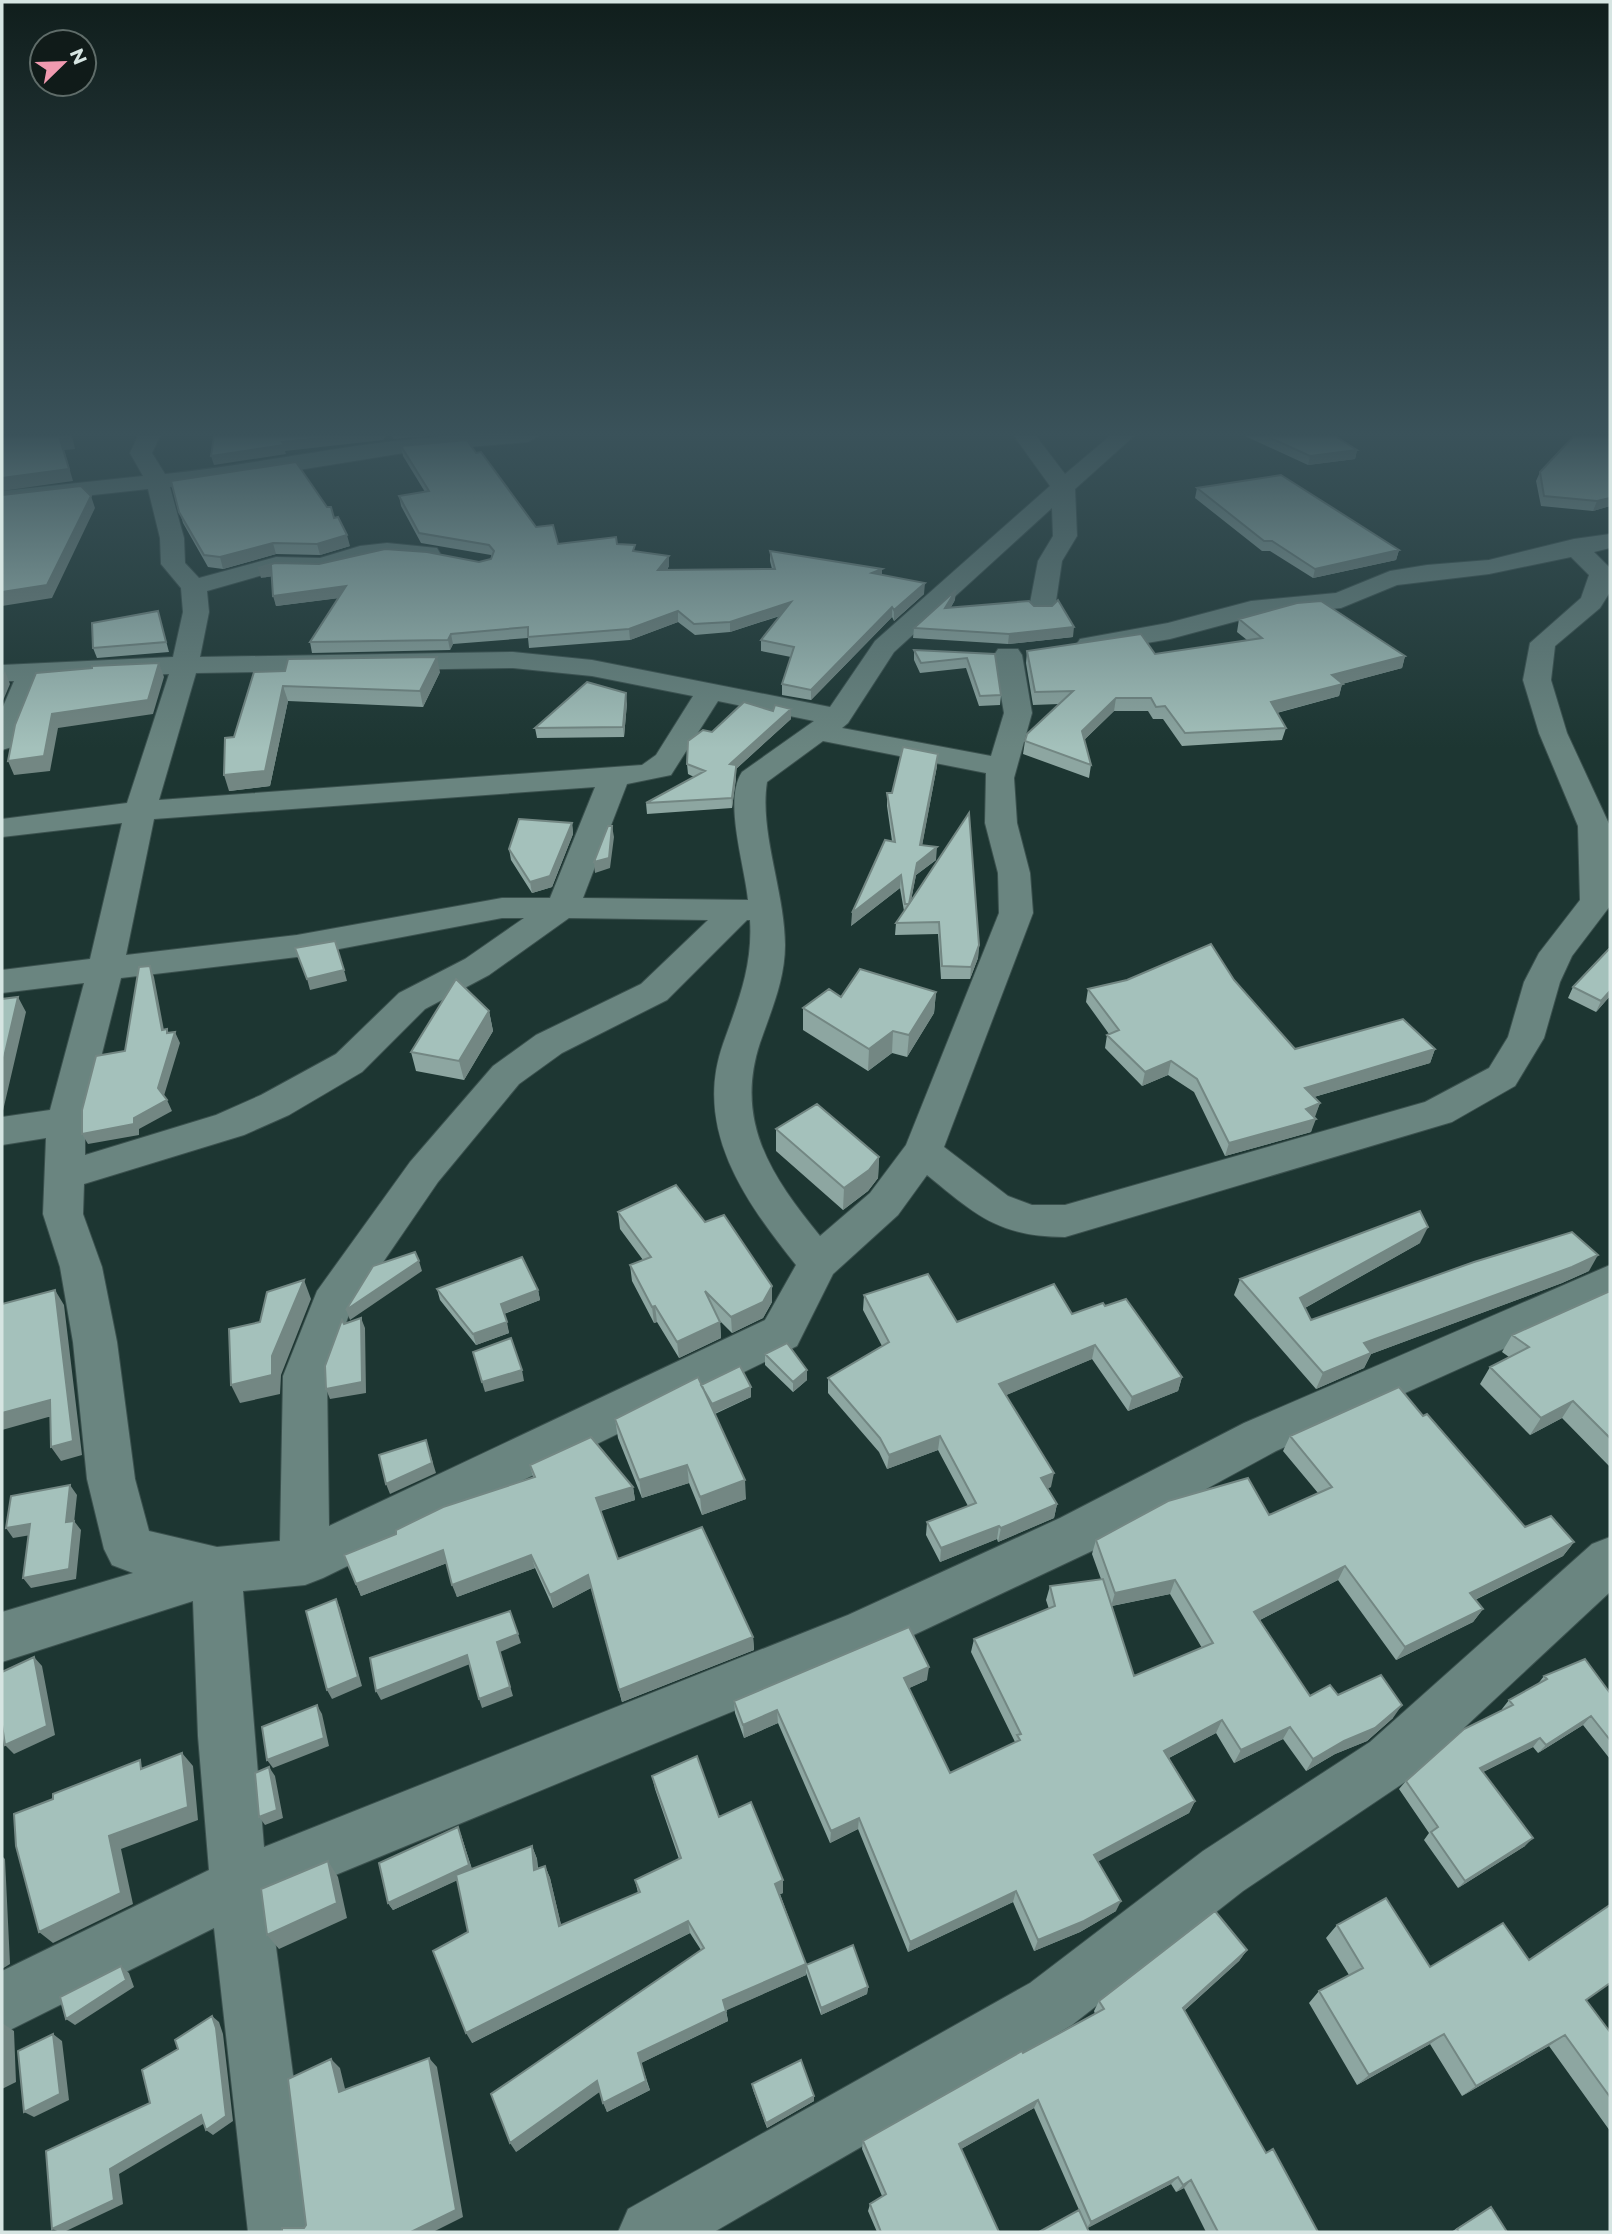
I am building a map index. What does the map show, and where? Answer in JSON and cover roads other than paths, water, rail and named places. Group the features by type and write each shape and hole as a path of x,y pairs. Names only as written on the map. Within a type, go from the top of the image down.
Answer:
{"street":[{"path":"172,540 173,564 194,587 195,612 185,665 140,811 105,971 66,1121 63,1214 81,1267 95,1342 111,1479 129,1549 217,1570"},
{"path":"818,1263 765,1196 734,1128 733,1075 755,1012 768,950 752,910 749,800 753,778 829,724 884,647 1003,540"},
{"path":"1042,608 1050,561 1062,540"},
{"path":"2,1637 217,1570 305,1562 781,1333 818,1263 884,1204 923,1151 1016,913 1014,873 1001,823 999,778 1018,713 1020,653 1170,631 1251,609 1341,600 1390,579 1427,572 1489,567 1610,541"},
{"path":"923,1151 994,1208 1030,1221 1065,1220 1438,1112 1502,1077 1526,1038 1542,982 1556,953 1597,901 1594,826 1553,733 1537,680 1538,660 1543,643 1591,603 1600,587 1602,573 1574,547"},
{"path":"194,587 276,564 322,565 360,554 387,550 455,558"},
{"path":"884,647 917,650"},
{"path":"2,673 185,665 513,660 593,668 709,693 1002,767"},
{"path":"2,741 32,671"},
{"path":"2,828 140,811 614,778 660,769 709,693"},
{"path":"66,1175 230,1125 275,1105 349,1063 412,1001 477,967 562,908 614,778"},
{"path":"2,981 105,971 297,946 502,908 752,910"},
{"path":"305,1562 305,1376 332,1303 424,1172 506,1075 549,1044 653,992 752,910"},
{"path":"2,1131 66,1121"},
{"path":"2,2004 77,1964 238,1886 866,1632 1077,1534 1260,1437 1610,1282"},
{"path":"651,2232 1051,2004 1223,1871 1389,1761 1610,1560"},
{"path":"217,1570 219,1649 238,1886 281,2232"}]}
